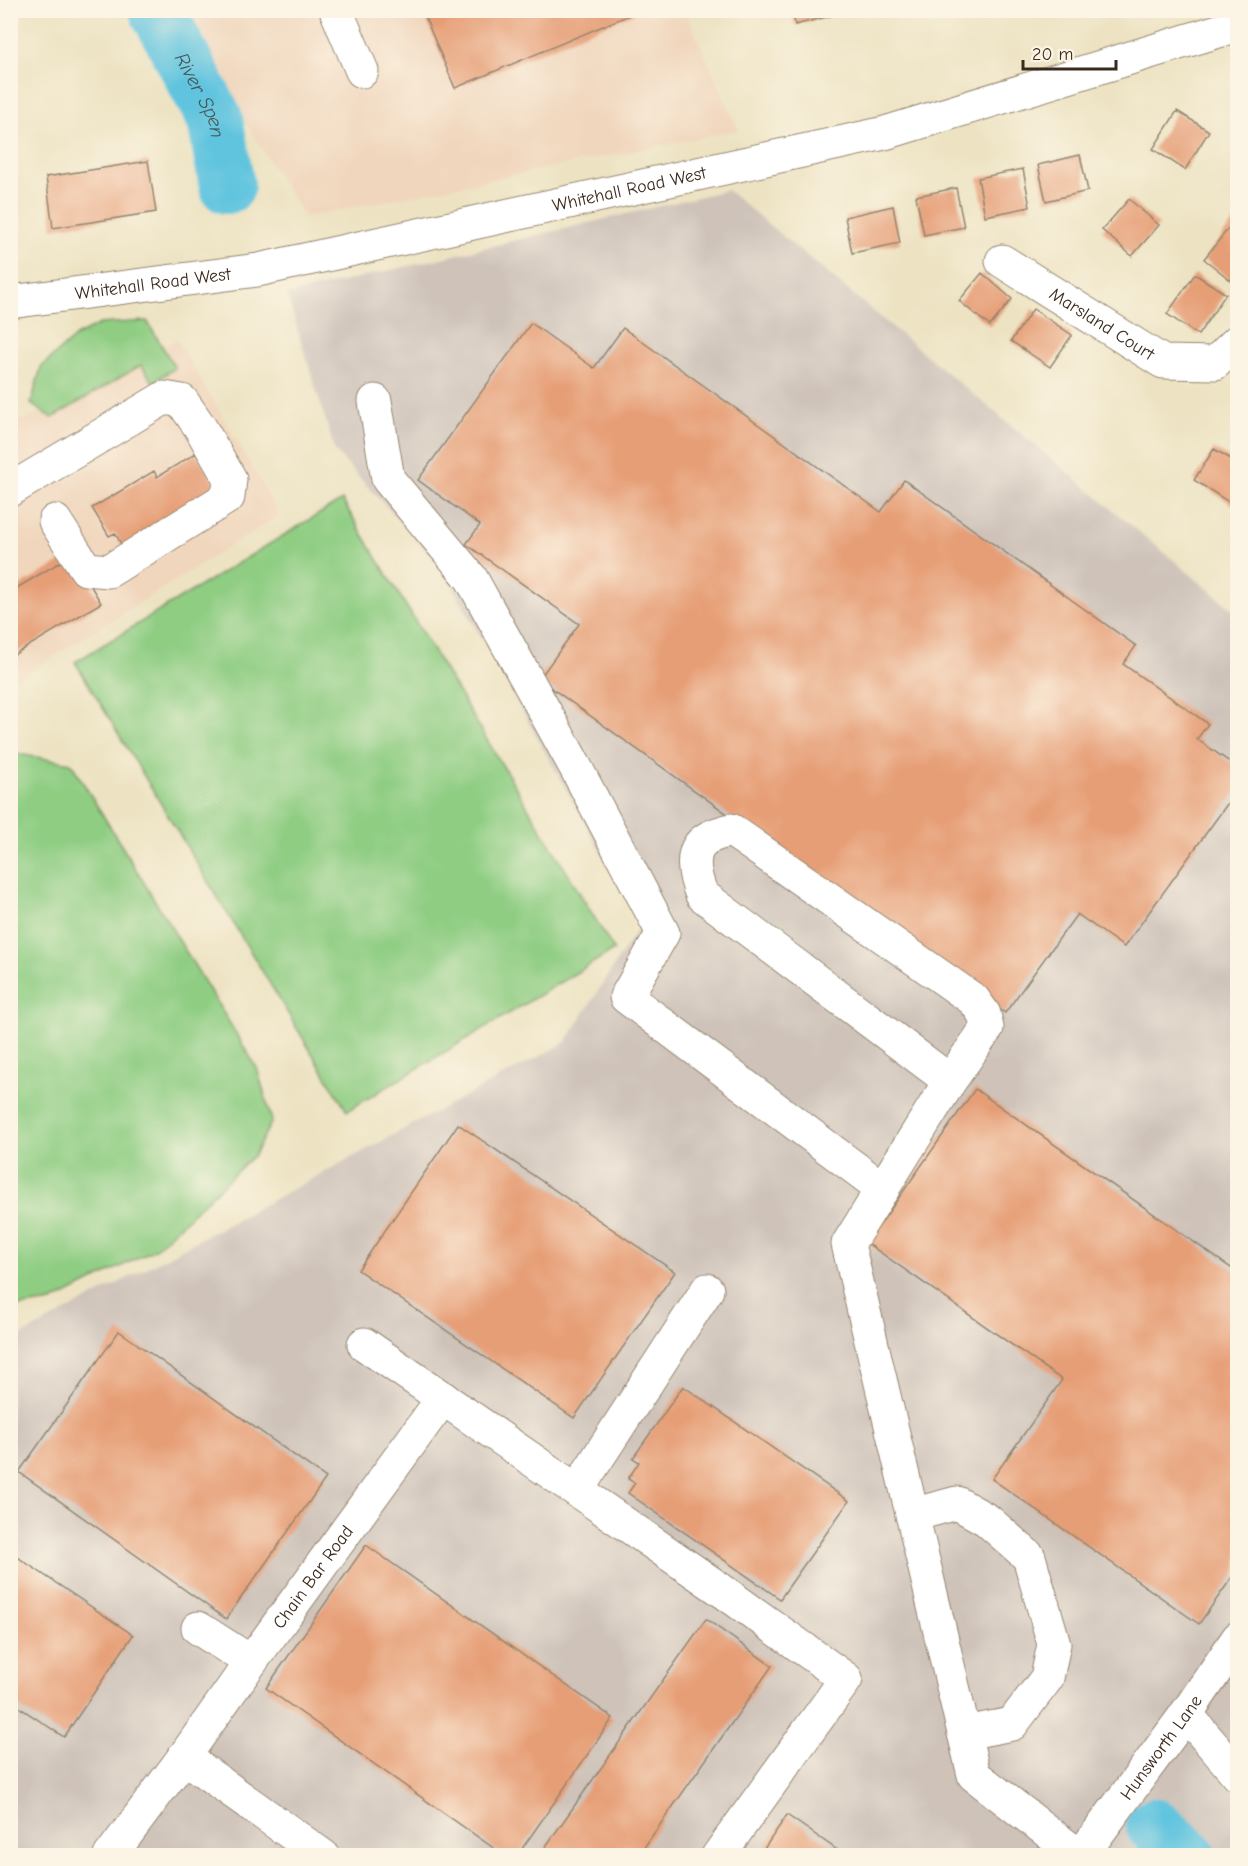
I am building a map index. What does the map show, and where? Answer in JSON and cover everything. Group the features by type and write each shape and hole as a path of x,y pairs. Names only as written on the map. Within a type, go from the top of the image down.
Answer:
{"street":[{"path":"336,10 362,70"},
{"name":"Whitehall Road West","path":"10,302 258,270 885,133 1238,26"},
{"name":"Marsland Court","path":"1002,261 1163,362 1215,363 1238,341"},
{"path":"10,490 164,398 182,401 230,479 228,497 109,571 86,569 55,520"},
{"path":"375,401 388,479 471,578 663,933 626,997 883,1189"},
{"path":"950,1082 702,896 696,880 694,864 697,851 705,838 731,830 974,1000 984,1014 987,1028 950,1082 848,1244 974,1775 1080,1856"},
{"path":"577,1490 707,1290"},
{"path":"363,1344 727,1594 846,1679 718,1856"},
{"name":"Chain Bar Road","path":"110,1856 443,1398"},
{"path":"912,1515 957,1503 987,1520 1029,1557 1054,1644 1047,1678 1012,1724 964,1733"},
{"path":"198,1628 250,1662"},
{"name":"Hunsworth Lane","path":"1080,1856 1186,1714 1238,1638"},
{"path":"1186,1714 1238,1775"},
{"path":"184,1757 323,1856"}],"shaded area":[{"path":"176,11 685,11 739,130 304,217"},
{"path":"727,190 1237,613 1237,1855 11,1856 11,1341 566,1042 641,923 441,566 335,451 287,295"},
{"path":"177,339 280,515 11,683 11,417 26,420"}],"green space":[{"path":"147,321 175,368 153,382 141,365 52,418 31,404 41,367 76,336 100,324"},
{"path":"342,500 614,950 347,1111 75,662"},
{"path":"11,753 71,763 257,1068 272,1121 254,1155 155,1249 52,1302 11,1308"}],"building":[{"path":"422,10 639,10 639,11 455,88"},
{"path":"792,10 850,10 850,11 795,25"},
{"path":"1177,111 1209,131 1185,170 1153,149"},
{"path":"1080,155 1088,191 1046,201 1038,165"},
{"path":"148,161 156,212 53,228 46,177"},
{"path":"1023,169 1030,207 985,216 978,178"},
{"path":"956,188 964,227 924,235 916,196"},
{"path":"1129,199 1159,225 1132,256 1102,230"},
{"path":"893,206 900,243 852,253 845,217"},
{"path":"1234,221 1238,224 1238,277 1233,282 1204,259"},
{"path":"982,273 1012,299 990,326 959,301"},
{"path":"1195,274 1226,294 1198,335 1167,314"},
{"path":"1033,309 1072,335 1050,367 1011,341"},
{"path":"531,323 594,368 623,328 881,512 904,480 1136,646 1123,664 1208,724 1197,739 1238,768 1238,789 1124,947 1077,914 1005,1013 539,679 579,624 466,544 480,525 418,480"},
{"path":"1214,449 1238,463 1238,508 1194,480"},
{"path":"196,453 218,489 125,551 115,533 109,536 92,508 154,471 157,477"},
{"path":"72,555 101,603 10,657 10,592"},
{"path":"975,1089 1238,1273 1238,1569 1199,1624 992,1479 1062,1380 867,1243"},
{"path":"458,1124 675,1272 574,1418 358,1270"},
{"path":"119,1331 326,1478 226,1619 19,1472"},
{"path":"683,1386 849,1501 780,1599 628,1493 635,1483 628,1479 639,1462 633,1458"},
{"path":"366,1545 613,1718 517,1856 505,1856 266,1688"},
{"path":"10,1552 133,1635 64,1737 10,1701"},
{"path":"706,1619 772,1666 638,1856 539,1856"},
{"path":"787,1815 846,1856 759,1856"}],"waterway":[{"name":"River Spen","path":"157,10 215,119 227,186"},
{"name":"River Spen","path":"1154,1826 1189,1856"}]}
